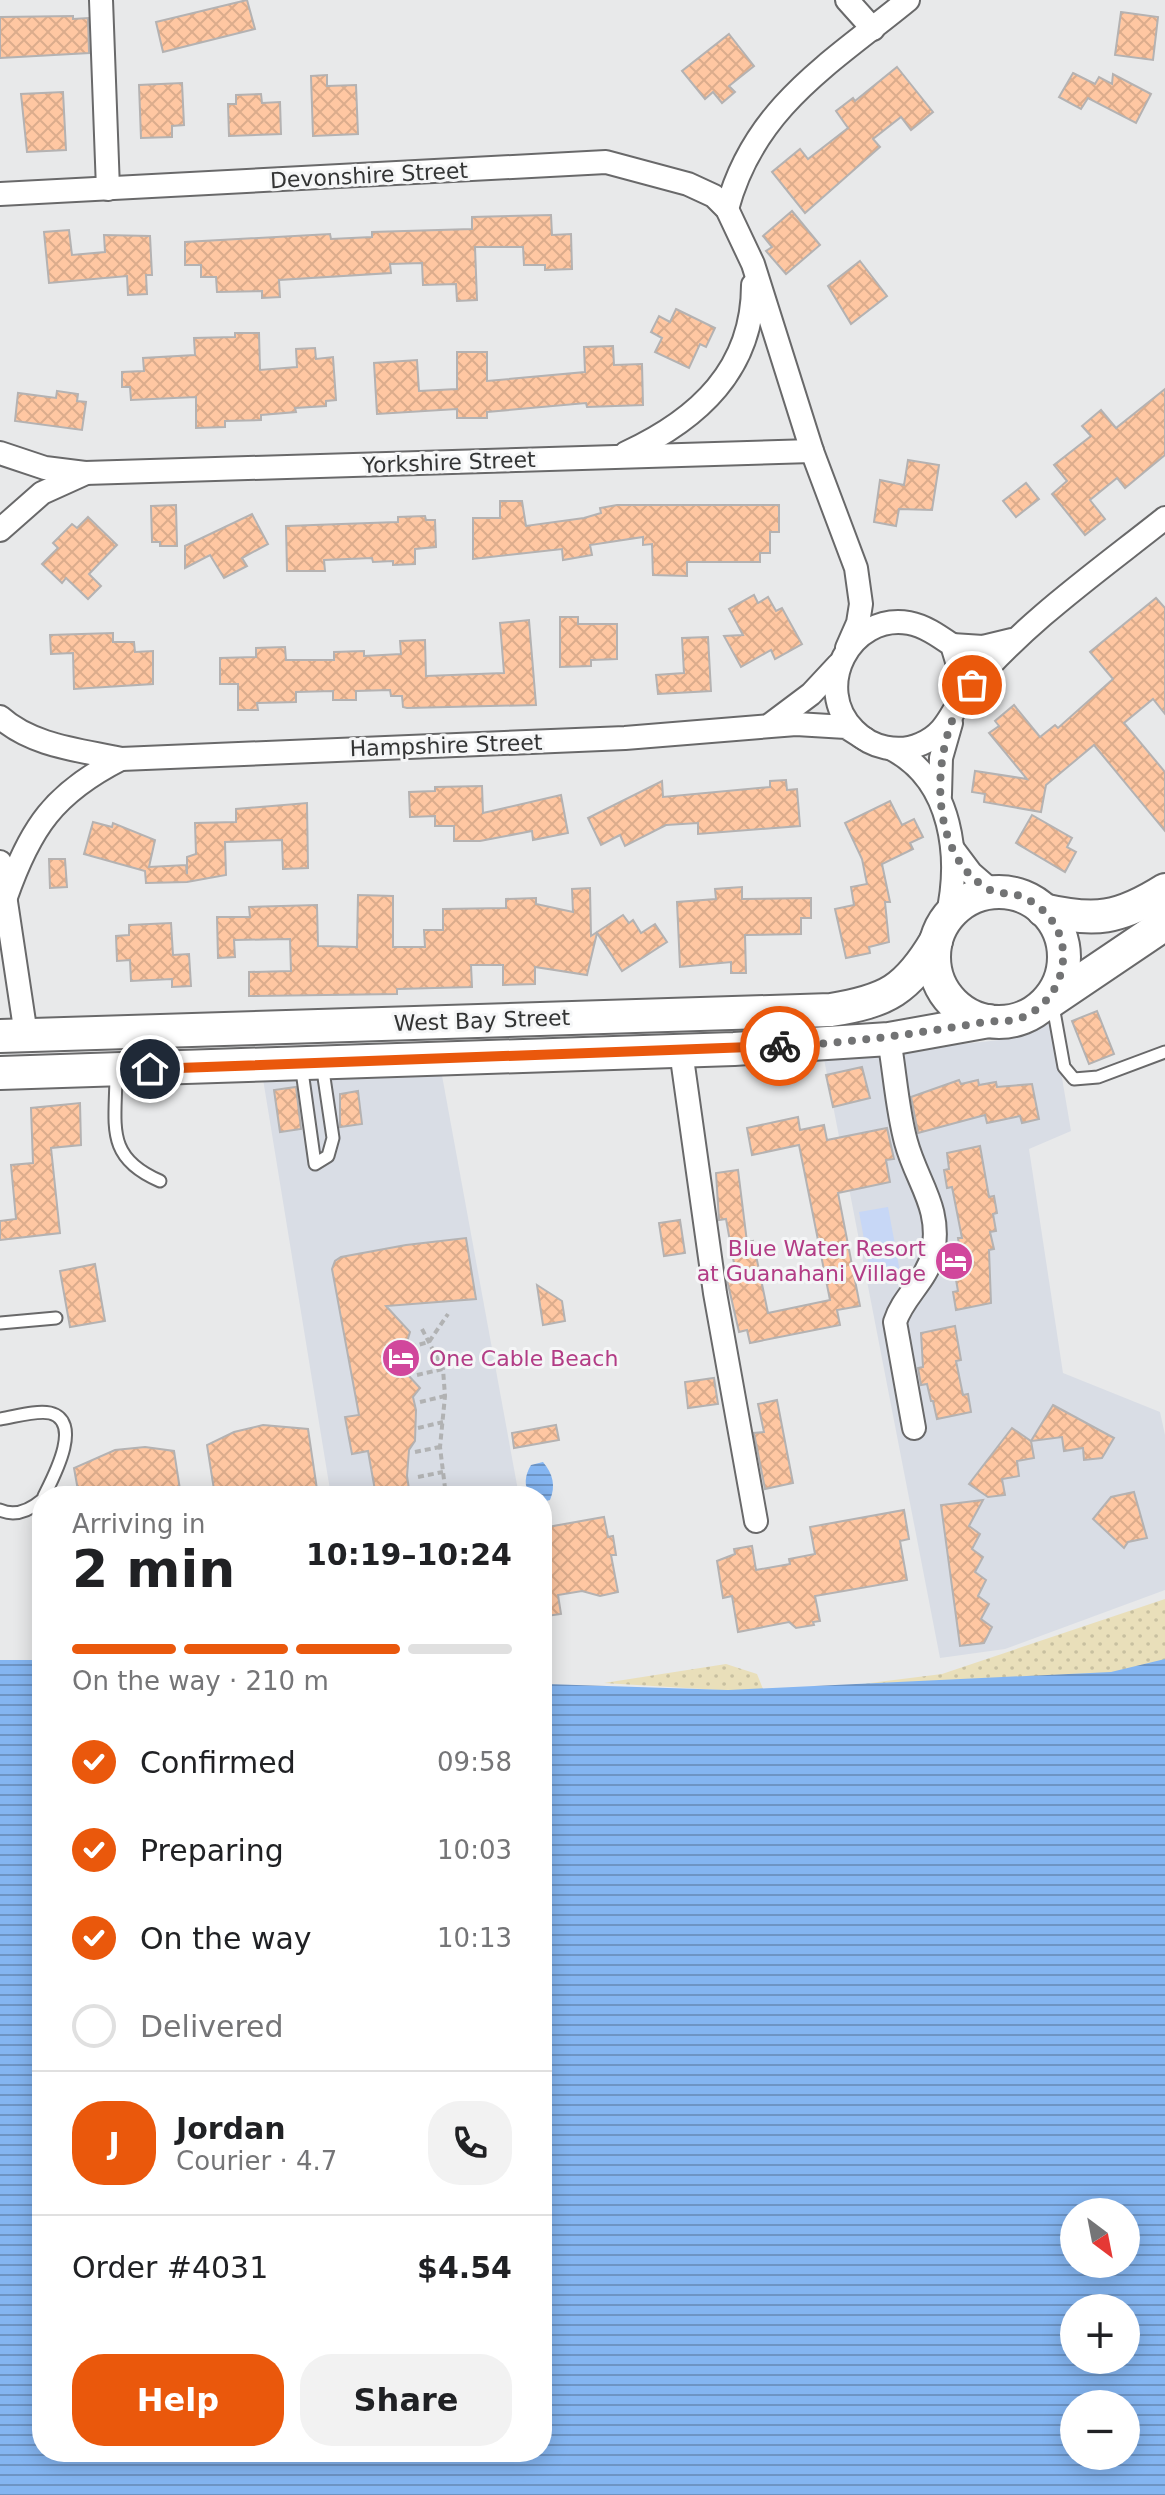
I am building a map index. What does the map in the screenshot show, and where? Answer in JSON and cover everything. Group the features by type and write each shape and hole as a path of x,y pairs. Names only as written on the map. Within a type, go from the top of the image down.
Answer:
{"main road":[{"path":"1043,910 1096,919 1129,910 1165,890"},
{"path":"1042,1007 1050,998 1063,964 1062,940 1043,910 1028,899 994,893 965,902 941,930 934,956 941,986 960,1010 989,1021 1018,1020 1042,1007 1165,924"},
{"name":"West Bay Street","path":"13,1035 831,1010 869,1003 895,992 914,977 941,930"},
{"name":"West Bay Street","path":"0,1073 681,1051 889,1039 989,1021"}],"street":[{"path":"101,0 108,189"},
{"path":"847,0 873,29"},
{"path":"908,0 797,90 769,119 740,172 727,209 753,264 812,451 856,568 876,602 952,645 983,647 1013,639"},
{"name":"Devonshire Street","path":"11,193 606,162 688,184 714,196 727,209"},
{"path":"0,203 11,193"},
{"path":"619,457 662,436 692,414 719,386 741,353 753,317 753,264"},
{"name":"Yorkshire Street","path":"0,453 45,468 85,473 812,451"},
{"name":"Yorkshire Street","path":"0,530 42,493 85,473"},
{"path":"892,749 922,744 940,733 1013,639 1165,518"},
{"path":"856,568 861,604 858,623 843,656 837,701 844,717 865,739 892,749 922,770 940,801 953,849 953,884 941,930"},
{"path":"770,724 811,694 843,656 877,626 909,623"},
{"path":"940,801 941,758 957,708 962,678 952,645"},
{"name":"Hampshire Street","path":"0,717 18,731 42,741 121,759 625,738 770,724 846,727 865,739"},
{"name":"Hampshire Street","path":"6,897 17,864 45,815 62,795 85,777 121,759"},
{"path":"953,849 971,873 994,893"},
{"path":"0,862 6,897 13,1035"},
{"path":"889,1039 906,1142 928,1191 935,1222 933,1253 927,1269 920,1286 898,1311 895,1322 914,1428"},
{"path":"681,1051 715,1293 756,1521"}],"lane":[{"path":"1042,1007 1064,1067 1074,1079 1098,1077 1165,1052"},
{"path":"312,1063 333,1138 328,1156 315,1164 312,1063"},
{"path":"116,1070 118,1144 125,1160 137,1171 160,1181"},
{"path":"0,1323 56,1318"},
{"path":"0,1419 49,1413 60,1419 67,1434 63,1453 48,1486"},
{"path":"0,1510 6,1513 26,1511 32,1506"}],"path":[{"path":"410,1347 429,1342 448,1314"},
{"path":"422,1329 443,1369 445,1396 440,1447 445,1486"},
{"path":"417,1375 443,1369"},
{"path":"420,1402 445,1396"},
{"path":"418,1428 443,1422"},
{"path":"415,1452 440,1447"},
{"path":"418,1477 443,1472"}],"shaded area":[{"name":"Blue Water Resort at Guanahani Village","path":"1052,1019 1071,1131 1029,1149 1063,1373 1160,1412 1165,1435 1165,1590 1005,1649 940,1658 824,1059 1009,1039"},
{"name":"One Cable Beach","path":"441,1070 517,1486 329,1486 263,1079"},
{"path":"888,1207 901,1277 872,1282 859,1212"}],"sand":[{"path":"1165,1599 1165,1701 1099,1713 604,1683 726,1664 757,1674 763,1689 838,1687 942,1674"}],"water":[{"path":"543,1462 551,1476 553,1485 552,1495 552,1486 527,1486 531,1465"},
{"path":"1165,1659 1165,2495 0,2495 0,1660 32,1660 32,2462 552,2462 552,1684 728,1690 1111,1672"}],"building":[{"path":"247,0 255,29 163,52 156,22"},
{"path":"1121,12 1158,17 1153,60 1115,55"},
{"path":"73,16 73,19 88,18 89,53 0,58 0,17"},
{"path":"729,34 754,66 729,86 735,92 722,103 713,92 705,99 682,71"},
{"path":"897,67 933,112 911,130 901,117 873,139 880,147 805,213 772,172 800,149 808,159 848,128 836,111 853,98 855,101"},
{"path":"1073,73 1095,84 1099,77 1112,84 1113,74 1151,94 1136,123 1088,98 1081,109 1059,97"},
{"path":"327,75 327,86 356,85 358,134 313,136 311,76"},
{"path":"182,83 184,125 172,126 172,137 141,138 139,85"},
{"path":"63,92 66,150 27,152 21,94"},
{"path":"261,94 262,103 280,102 281,134 229,136 228,104 236,104 236,95"},
{"path":"792,211 820,245 786,274 766,251 772,247 763,236"},
{"path":"551,215 552,235 571,234 572,269 545,270 545,265 524,265 523,247 475,247 477,300 457,301 456,284 423,285 422,263 390,264 391,273 279,280 280,297 262,298 262,291 217,292 216,277 201,277 201,265 185,265 185,242 330,234 331,239 372,237 372,232 472,229 472,217"},
{"path":"69,230 72,255 105,252 104,235 150,236 152,275 146,275 147,294 128,295 127,276 49,283 44,232"},
{"path":"860,261 887,296 851,324 828,286"},
{"path":"676,309 715,328 706,347 700,344 689,368 655,352 662,338 651,332 659,316 670,322"},
{"path":"235,333 259,333 260,370 297,367 296,349 315,348 316,359 333,357 336,400 326,401 326,406 295,408 296,412 261,415 261,420 225,421 225,427 196,428 196,397 131,400 130,387 122,387 122,372 144,371 143,358 195,355 194,338 235,337"},
{"path":"613,346 614,365 642,364 643,405 587,407 586,403 487,412 487,418 457,418 457,409 377,414 374,363 417,360 419,391 457,389 457,352 487,352 487,381 585,372 584,347"},
{"path":"1165,389 1165,455 1125,488 1117,478 1090,500 1105,519 1085,535 1052,494 1067,481 1054,465 1091,436 1082,426 1101,410 1116,428"},
{"path":"57,391 78,394 77,401 86,402 82,430 15,421 18,393 56,398"},
{"path":"908,460 939,465 932,510 899,509 896,526 874,522 880,480 904,485"},
{"path":"1026,483 1039,499 1016,517 1003,501"},
{"path":"500,501 522,501 526,526 584,518 601,513 600,508 617,505 779,505 779,532 770,532 770,553 760,553 760,562 687,562 687,576 653,575 652,544 643,545 643,537 590,545 592,555 563,560 562,549 473,559 473,518 500,518"},
{"path":"176,505 177,546 160,546 160,542 152,542 151,506"},
{"path":"252,514 268,544 242,558 247,566 224,578 210,555 185,568 185,546"},
{"path":"425,516 426,520 435,520 436,547 415,549 415,564 393,565 393,561 373,562 372,558 324,560 325,571 287,571 286,526 398,522 398,517"},
{"path":"88,517 117,545 89,574 101,586 88,599 66,578 62,583 42,564 58,548 53,543 72,524 77,528"},
{"path":"754,595 758,603 768,597 776,611 782,608 802,644 775,659 771,650 741,667 724,636 743,635 729,609"},
{"path":"1156,598 1165,608 1165,714 1153,699 1124,723 1165,772 1165,831 1094,745 1046,785 1041,812 984,802 985,794 972,792 975,771 1027,779 989,733 999,726 995,721 1014,705 1040,737 1055,725 1058,728 1113,679 1090,652"},
{"path":"560,617 578,617 578,624 617,624 617,659 591,660 591,666 560,667"},
{"path":"529,620 536,705 407,708 403,707 402,696 391,696 390,690 356,691 356,700 333,700 333,691 296,692 296,702 257,703 258,710 238,710 238,684 220,684 220,658 256,657 256,648 285,647 286,660 334,660 334,652 364,651 364,656 401,654 400,641 425,640 426,676 504,673 500,623"},
{"path":"113,633 113,642 134,642 135,652 153,651 153,684 74,689 73,653 51,654 50,635"},
{"path":"708,637 711,691 658,694 656,675 684,673 682,638"},
{"path":"786,780 787,790 797,789 800,826 698,834 698,823 666,825 625,846 620,835 601,845 588,818 662,781 663,797 770,787 770,781"},
{"path":"482,786 483,813 561,795 568,833 533,840 532,831 480,841 454,841 454,826 435,826 435,816 410,817 409,792 435,791 435,787"},
{"path":"890,801 902,825 914,819 923,837 910,843 913,849 882,864 890,902 885,902 889,942 869,947 870,953 846,958 835,909 854,905 851,887 867,884 862,859 845,823"},
{"path":"307,803 308,868 283,869 282,840 225,842 226,875 187,882 146,883 145,871 84,854 93,822 112,827 113,823 155,840 149,867 186,865 187,874 187,857 196,854 195,823 236,822 236,809"},
{"path":"1032,815 1072,838 1067,847 1076,852 1065,872 1016,843"},
{"path":"49,859 65,859 67,887 50,888"},
{"path":"742,887 742,899 811,898 811,918 801,918 801,934 745,935 746,973 731,973 731,962 680,967 677,902 716,899 715,889"},
{"path":"590,888 591,936 623,915 629,923 633,920 641,933 655,924 667,942 622,971 597,933 587,975 535,967 535,984 503,985 503,965 471,965 472,987 397,989 397,994 249,996 249,972 291,971 290,939 234,940 235,957 218,958 217,917 250,917 249,907 317,905 318,946 357,947 358,895 393,896 393,947 425,947 424,930 443,930 443,909 506,908 506,899 536,898 536,904 573,912 572,889"},
{"path":"171,923 173,955 189,954 191,986 172,987 172,979 131,981 130,960 117,961 116,936 129,935 129,925"},
{"path":"1097,1011 1114,1054 1089,1064 1072,1021"},
{"path":"862,1067 870,1098 833,1107 826,1075"},
{"path":"959,1080 961,1084 978,1080 979,1085 996,1082 997,1087 1032,1084 1039,1119 1022,1123 1020,1116 987,1123 985,1115 918,1133 911,1097"},
{"path":"296,1087 301,1129 280,1132 274,1090"},
{"path":"358,1091 362,1124 340,1127 340,1094"},
{"path":"80,1103 81,1145 51,1148 60,1233 0,1240 0,1221 16,1219 11,1165 33,1163 31,1108"},
{"path":"798,1117 800,1130 824,1125 827,1140 887,1128 894,1159 886,1160 890,1182 838,1193 860,1306 837,1310 840,1325 750,1343 747,1330 739,1332 728,1284 726,1271 735,1269 726,1219 719,1220 716,1173 738,1170 747,1242 753,1241 768,1313 830,1300 799,1145 752,1155 747,1128"},
{"path":"980,1146 989,1197 994,1196 997,1213 993,1214 996,1231 990,1232 994,1249 989,1250 991,1303 956,1310 953,1292 958,1291 955,1274 960,1273 956,1257 961,1256 958,1238 962,1238 952,1187 947,1188 944,1170 949,1169 947,1153"},
{"path":"680,1220 685,1253 664,1256 659,1223"},
{"path":"466,1238 476,1299 386,1306 410,1332 404,1352 416,1361 408,1375 420,1388 413,1397 416,1410 415,1441 409,1450 408,1486 374,1486 368,1451 352,1454 345,1417 359,1415 332,1269 341,1257"},
{"path":"95,1264 105,1321 70,1327 60,1271"},
{"path":"537,1285 562,1301 565,1321 543,1325"},
{"path":"955,1326 961,1360 956,1361 963,1395 968,1394 971,1412 937,1419 927,1384 921,1385 918,1368 923,1367 921,1333"},
{"path":"714,1378 718,1404 688,1408 685,1382"},
{"path":"777,1400 793,1483 765,1489 754,1433 764,1432 758,1404"},
{"path":"1053,1405 1114,1438 1102,1458 1084,1460 1083,1448 1064,1451 1062,1437 1031,1441"},
{"path":"263,1425 308,1429 317,1486 213,1486 207,1445 234,1432"},
{"path":"556,1425 559,1440 514,1448 512,1433"},
{"path":"1012,1428 1031,1441 1034,1458 1017,1461 1019,1476 1002,1479 1005,1495 988,1497 969,1484"},
{"path":"145,1447 174,1451 179,1486 77,1486 74,1468 115,1450"},
{"path":"1134,1492 1147,1538 1128,1542 1124,1548 1093,1519 1111,1497"},
{"path":"983,1500 969,1526 980,1534 972,1549 983,1557 975,1572 986,1580 978,1596 989,1604 981,1619 992,1627 984,1643 960,1646 941,1505"},
{"path":"904,1510 909,1539 900,1541 907,1580 815,1596 820,1621 813,1622 814,1625 796,1628 789,1622 738,1632 732,1596 723,1598 717,1561 735,1554 734,1549 752,1546 756,1570 790,1564 789,1559 815,1554 810,1527"},
{"path":"604,1517 608,1537 613,1536 616,1555 611,1555 618,1592 600,1596 582,1591 558,1595 561,1614 552,1615 552,1526"}],"way so far":[{"path":"780,1046 864,1042 933,1033 989,1021 1018,1020 1041,1007 1056,988 1064,952 1062,940 1051,919 1028,899 994,893 971,873 953,849 940,801 941,758 945,737 961,699 972,685"}],"place":[{"name":"Blue Water Resort at Guanahani Village","path":"954,1261"},
{"name":"One Cable Beach","path":"401,1358"}],"route":[{"path":"150,1069 780,1046"}]}
